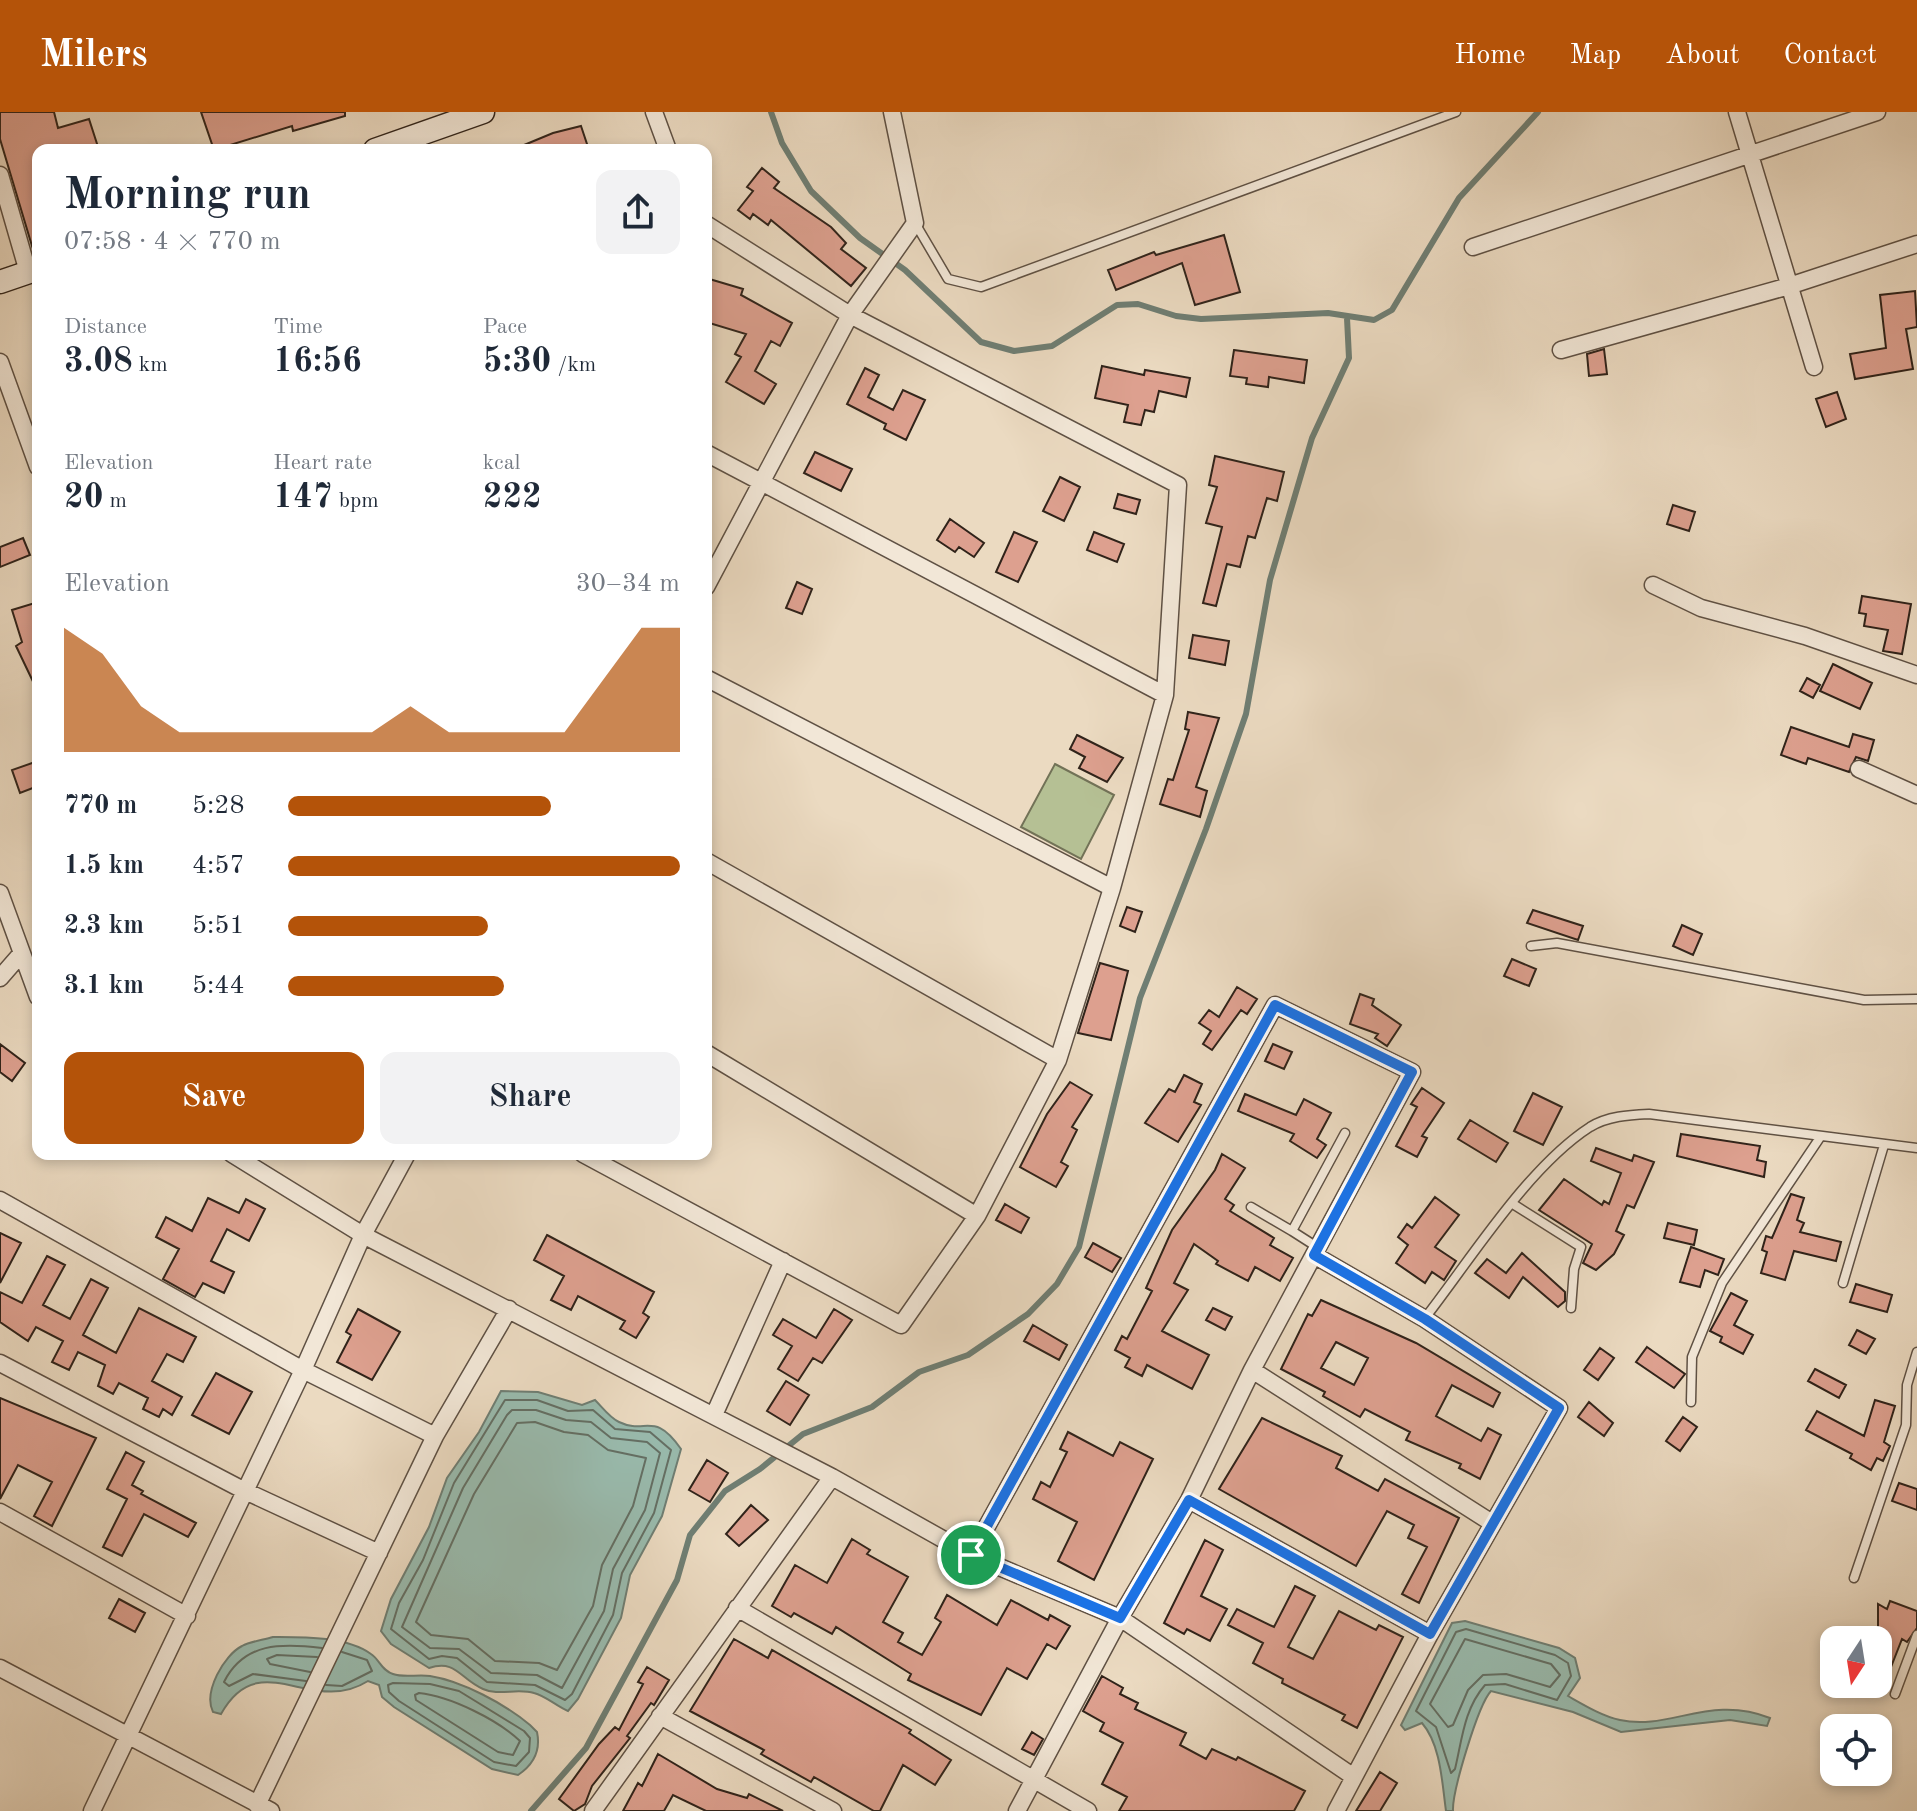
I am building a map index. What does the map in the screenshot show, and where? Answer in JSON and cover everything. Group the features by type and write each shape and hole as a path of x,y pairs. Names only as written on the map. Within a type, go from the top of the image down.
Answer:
{"main road":[{"path":"392,144 483,112"},
{"path":"0,282 32,270"}],"street":[{"path":"654,112 666,144"},
{"path":"712,576 850,315 915,223 892,112"},
{"path":"1737,112 1814,367"},
{"path":"1473,247 1877,112"},
{"path":"0,175 32,267"},
{"path":"594,1160 901,1325 977,1216 1058,1060 1112,888 1165,695 1178,485 850,315 712,228"},
{"path":"1561,350 1789,286 1917,244"},
{"path":"0,362 32,432"},
{"path":"712,456 1165,695"},
{"path":"1653,585 1701,608 1805,636 1917,675"},
{"path":"712,681 1112,888"},
{"path":"1859,769 1917,795"},
{"path":"712,864 1058,1060"},
{"path":"0,893 32,983"},
{"path":"0,978 20,955"},
{"path":"971,1555 1275,1005 1412,1072 1252,1370 1189,1500 1120,1618 1017,1811"},
{"path":"712,1057 977,1216"},
{"path":"242,1160 363,1235 832,1477 971,1555 1120,1618 1354,1777"},
{"path":"92,1811 303,1370 363,1235 404,1160"},
{"path":"0,1200 303,1370 435,1436"},
{"path":"1316,1251 1559,1408 1430,1634 1336,1811"},
{"path":"714,1415 783,1261"},
{"path":"0,1668 264,1808 435,1436 509,1309"},
{"path":"0,1363 243,1490 379,1553"},
{"path":"1252,1370 1492,1523"},
{"path":"593,1811 832,1477"},
{"path":"1189,1500 1430,1634"},
{"path":"0,1512 187,1616"},
{"path":"737,1608 1088,1811"},
{"path":"660,1716 833,1811"}],"lane":[{"path":"915,223 948,279 981,287 1456,112"},
{"path":"1531,946 1557,943 1864,1000 1917,999"},
{"path":"1425,1319 1536,1175 1591,1127 1620,1115 1649,1114 1917,1148"},
{"path":"1292,1231 1345,1133"},
{"path":"1691,1402 1692,1357 1722,1283 1821,1136"},
{"path":"1843,1283 1884,1145"},
{"path":"1513,1204 1581,1247 1574,1269 1571,1308"},
{"path":"1251,1207 1292,1231 1316,1251"},
{"path":"1854,1578 1906,1425 1907,1385 1917,1352"},
{"path":"1895,1694 1917,1635"}],"shaded area":[{"path":"1055,764 1114,795 1081,859 1021,827"}],"water":[{"path":"501,1391 538,1392 582,1405 595,1400 619,1422 664,1430 681,1449 662,1516 630,1575 621,1618 578,1699 568,1711 534,1693 489,1691 452,1668 429,1668 391,1644 381,1631 391,1599 429,1527 447,1478 479,1432"},
{"path":"1465,1621 1559,1648 1575,1658 1580,1678 1568,1696 1613,1718 1656,1721 1728,1710 1770,1718 1767,1726 1730,1720 1621,1732 1573,1712 1491,1691 1479,1713 1467,1749 1453,1811 1446,1811 1440,1765 1428,1732 1422,1723 1405,1730 1401,1725 1452,1623"},
{"path":"273,1637 324,1639 349,1644 371,1654 393,1674 430,1676 483,1694 537,1732 535,1757 518,1775 492,1769 394,1707 382,1697 379,1685 368,1681 347,1690 326,1692 270,1682 252,1684 236,1694 221,1714 213,1712 213,1685 228,1657 246,1644"}],"building":[{"path":"0,112 54,112 58,128 89,119 97,144 32,144 32,246 0,139"},
{"path":"201,112 345,112 345,116 293,131 292,126 234,144 212,144"},
{"path":"581,126 587,144 526,144"},
{"path":"762,168 779,182 774,188 831,227 846,243 841,249 866,268 851,286 771,220 768,225 753,214 750,219 738,210 753,191 747,187"},
{"path":"1224,235 1240,292 1195,305 1182,263 1116,290 1108,270 1154,252 1156,255"},
{"path":"712,280 743,289 741,295 792,323 780,346 771,341 755,371 776,384 764,404 726,382 741,357 735,354 746,334 712,324"},
{"path":"1915,291 1917,327 1906,329 1913,369 1855,379 1850,354 1886,348 1880,295"},
{"path":"1604,349 1607,374 1589,376 1587,354"},
{"path":"1234,350 1307,360 1304,383 1269,377 1268,387 1246,384 1247,378 1230,376"},
{"path":"1102,366 1144,375 1145,370 1190,378 1186,397 1159,391 1154,412 1145,410 1141,425 1124,422 1128,405 1095,398"},
{"path":"865,368 879,375 868,397 893,410 903,390 925,400 906,440 884,429 886,424 847,404"},
{"path":"1837,392 1846,419 1826,427 1816,399"},
{"path":"815,452 852,469 841,491 804,473"},
{"path":"1215,456 1284,472 1277,501 1267,498 1255,538 1248,536 1240,567 1227,564 1216,606 1203,603 1222,527 1206,523 1217,487 1209,485"},
{"path":"1060,477 1080,487 1064,521 1043,511"},
{"path":"1118,494 1140,500 1136,514 1114,508"},
{"path":"1673,505 1695,512 1689,531 1667,524"},
{"path":"950,519 984,543 974,557 959,547 955,552 937,540"},
{"path":"1014,532 1037,542 1018,582 996,572"},
{"path":"1094,532 1124,544 1117,562 1087,550"},
{"path":"23,538 30,555 0,567 0,547"},
{"path":"797,582 812,589 802,614 786,608"},
{"path":"1862,596 1911,604 1902,654 1883,651 1888,630 1864,626 1866,614 1859,613"},
{"path":"32,604 32,679 16,646 22,642 12,610"},
{"path":"1193,635 1229,641 1225,665 1189,658"},
{"path":"1833,664 1872,683 1860,709 1820,691"},
{"path":"1807,678 1820,685 1813,698 1800,691"},
{"path":"1188,712 1219,718 1196,787 1207,791 1200,817 1160,804 1168,779 1173,780 1189,730 1185,729"},
{"path":"1791,727 1849,747 1853,734 1874,740 1868,761 1856,757 1849,772 1808,758 1806,764 1781,755"},
{"path":"1077,735 1123,758 1107,782 1079,768 1085,757 1070,749"},
{"path":"32,763 32,788 20,793 12,770"},
{"path":"1127,907 1142,912 1135,932 1120,926"},
{"path":"1533,910 1583,926 1578,940 1527,923"},
{"path":"1682,925 1702,934 1693,955 1673,946"},
{"path":"1512,959 1536,969 1529,986 1504,976"},
{"path":"1100,963 1128,971 1111,1040 1078,1033"},
{"path":"1237,987 1257,999 1247,1014 1241,1010 1212,1050 1203,1044 1211,1031 1199,1023 1209,1010 1219,1017"},
{"path":"1360,994 1374,999 1372,1005 1401,1025 1387,1046 1375,1038 1378,1034 1350,1024"},
{"path":"0,1044 25,1063 12,1081 0,1072"},
{"path":"1273,1044 1292,1052 1284,1069 1265,1061"},
{"path":"1184,1075 1202,1084 1194,1102 1201,1105 1178,1142 1145,1123 1169,1089 1175,1092"},
{"path":"1070,1082 1092,1095 1072,1127 1077,1130 1061,1162 1068,1166 1056,1187 1020,1167 1047,1114"},
{"path":"1422,1088 1444,1103 1422,1136 1427,1138 1417,1157 1396,1146 1417,1107 1411,1104"},
{"path":"1533,1093 1562,1107 1543,1145 1514,1131"},
{"path":"1245,1094 1296,1115 1304,1099 1331,1113 1317,1139 1326,1145 1317,1158 1290,1141 1294,1134 1238,1111"},
{"path":"1470,1120 1508,1143 1496,1162 1458,1139"},
{"path":"1681,1134 1760,1146 1757,1160 1766,1162 1764,1177 1677,1156"},
{"path":"1596,1148 1632,1161 1634,1155 1654,1162 1634,1208 1627,1205 1616,1231 1624,1235 1614,1254 1596,1270 1583,1263 1592,1244 1539,1210 1564,1179 1602,1205 1604,1201 1609,1204 1621,1173 1591,1161"},
{"path":"1222,1154 1245,1168 1225,1199 1234,1205 1230,1211 1274,1238 1270,1245 1293,1258 1280,1281 1255,1267 1248,1281 1216,1264 1218,1261 1194,1244 1174,1283 1188,1290 1162,1331 1209,1355 1192,1389 1147,1365 1142,1376 1125,1367 1130,1358 1115,1350 1122,1336 1127,1339 1152,1291 1146,1288 1172,1230 1215,1170"},
{"path":"1791,1194 1804,1198 1797,1220 1804,1223 1800,1232 1841,1242 1836,1261 1794,1251 1785,1280 1761,1273 1767,1252 1762,1250 1766,1236 1772,1238"},
{"path":"1435,1197 1459,1215 1435,1247 1456,1261 1444,1280 1432,1272 1425,1283 1396,1263 1408,1245 1398,1237 1407,1224 1412,1228"},
{"path":"208,1198 239,1213 246,1199 265,1209 249,1241 227,1229 211,1261 234,1272 224,1293 203,1283 195,1297 163,1279 179,1249 156,1237 166,1217 192,1231"},
{"path":"1005,1204 1029,1218 1021,1233 996,1220"},
{"path":"1668,1223 1697,1230 1694,1245 1664,1238"},
{"path":"0,1233 21,1243 0,1283"},
{"path":"547,1235 654,1292 643,1313 649,1317 636,1338 620,1329 625,1321 578,1296 571,1310 551,1300 564,1276 534,1260"},
{"path":"1093,1243 1121,1258 1112,1272 1085,1257"},
{"path":"1691,1247 1724,1259 1718,1275 1705,1270 1700,1287 1680,1282"},
{"path":"1522,1253 1565,1292 1565,1301 1558,1307 1523,1277 1509,1298 1475,1273 1487,1259 1506,1273"},
{"path":"47,1256 65,1265 43,1305 70,1319 91,1279 108,1288 83,1335 116,1353 139,1308 196,1337 183,1362 167,1354 152,1381 182,1397 172,1415 163,1409 159,1417 143,1409 148,1398 119,1383 113,1394 98,1386 105,1365 78,1352 69,1370 52,1362 63,1341 36,1327 28,1341 0,1322 0,1292 22,1303"},
{"path":"1856,1284 1892,1295 1887,1312 1850,1302"},
{"path":"1731,1293 1747,1301 1734,1325 1753,1335 1743,1354 1720,1342 1722,1337 1710,1331"},
{"path":"1321,1300 1416,1343 1500,1393 1493,1407 1452,1385 1436,1416 1481,1441 1488,1428 1501,1435 1480,1479 1459,1468 1461,1464 1406,1440 1410,1432 1365,1409 1360,1417 1323,1396 1325,1392 1281,1369 1308,1314 1312,1316","holes":["1336,1342 1368,1358 1354,1385 1321,1368"]},
{"path":"1213,1308 1232,1317 1225,1330 1206,1320"},
{"path":"358,1309 400,1332 372,1380 337,1362 351,1335 346,1332"},
{"path":"834,1309 852,1320 822,1363 813,1358 798,1381 778,1369 792,1346 773,1335 783,1319 816,1338"},
{"path":"1033,1325 1067,1345 1059,1360 1024,1341"},
{"path":"1857,1330 1875,1339 1866,1354 1849,1345"},
{"path":"1647,1347 1685,1374 1674,1388 1636,1362"},
{"path":"1600,1348 1614,1358 1598,1380 1584,1370"},
{"path":"1815,1369 1846,1385 1839,1398 1808,1381"},
{"path":"216,1373 252,1392 229,1434 192,1415"},
{"path":"786,1381 809,1395 790,1425 767,1411"},
{"path":"0,1398 96,1438 52,1526 34,1516 52,1482 18,1465 0,1499"},
{"path":"1875,1400 1895,1406 1884,1442 1890,1446 1883,1461 1877,1458 1871,1470 1850,1458 1852,1454 1806,1430 1817,1411 1864,1436"},
{"path":"1589,1402 1613,1423 1604,1436 1578,1417"},
{"path":"1683,1417 1697,1427 1680,1451 1666,1441"},
{"path":"1262,1418 1342,1456 1336,1468 1378,1491 1385,1479 1459,1518 1419,1603 1402,1594 1427,1547 1408,1538 1414,1525 1387,1511 1356,1566 1219,1489"},
{"path":"1068,1432 1113,1456 1120,1442 1153,1459 1094,1580 1058,1561 1077,1522 1033,1499 1041,1482 1050,1487 1067,1452 1060,1449"},
{"path":"126,1452 144,1462 132,1485 143,1491 141,1494 196,1523 188,1537 144,1514 122,1556 103,1547 127,1499 107,1489"},
{"path":"707,1460 728,1473 710,1502 689,1490"},
{"path":"1899,1483 1917,1489 1917,1510 1892,1501"},
{"path":"751,1505 768,1520 739,1546 726,1534"},
{"path":"852,1539 870,1550 867,1554 908,1577 883,1622 903,1633 898,1642 922,1655 941,1622 935,1618 947,1595 997,1625 1011,1600 1048,1620 1050,1615 1070,1626 1056,1649 1047,1644 1027,1679 1007,1668 981,1715 908,1680 911,1674 836,1627 832,1634 794,1613 791,1617 772,1606 795,1565 827,1583"},
{"path":"1205,1540 1223,1550 1201,1596 1227,1609 1210,1641 1187,1629 1184,1634 1164,1623"},
{"path":"1295,1586 1315,1596 1288,1647 1313,1659 1339,1611 1376,1630 1379,1625 1403,1637 1357,1728 1342,1720 1345,1715 1282,1683 1283,1679 1253,1663 1263,1643 1228,1625 1237,1609 1274,1627"},
{"path":"119,1599 145,1613 135,1632 109,1618"},
{"path":"1890,1601 1917,1611 1917,1628 1907,1642 1902,1639 1892,1664 1892,1626 1878,1626 1878,1604 1887,1609"},
{"path":"734,1639 768,1658 772,1650 911,1730 909,1733 951,1760 935,1785 903,1765 880,1811 874,1811 814,1777 811,1782 761,1754 764,1750 690,1711"},
{"path":"647,1667 669,1680 654,1705 651,1703 627,1736 630,1738 592,1786 585,1804 574,1811 559,1799 599,1744 615,1727 619,1730 643,1684 638,1682"},
{"path":"1102,1676 1123,1688 1120,1694 1138,1703 1135,1709 1186,1733 1180,1745 1206,1759 1212,1749 1236,1760 1238,1757 1305,1791 1294,1811 1119,1811 1127,1797 1102,1784 1123,1743 1100,1731 1104,1723 1083,1711"},
{"path":"1032,1732 1043,1739 1034,1755 1022,1749"},
{"path":"658,1754 717,1789 747,1798 749,1794 783,1811 706,1811 673,1795 664,1811 623,1811 638,1783 642,1786"},
{"path":"1380,1772 1397,1783 1380,1811 1356,1811"}],"waterway":[{"path":"771,112 782,143 811,191 860,238 905,270 981,342 1014,351 1052,346 1117,305 1138,304 1176,316 1201,319 1328,313 1374,320 1392,310 1459,198 1538,112"},
{"path":"531,1811 586,1748 677,1580 690,1535 725,1491 760,1469 803,1434 872,1407 919,1372 968,1355 1028,1314 1057,1284 1079,1247 1140,998 1206,829 1246,714 1270,580 1312,438 1349,358 1347,318"}],"route":[{"path":"1275,1005 1412,1072 1314,1255 1425,1319 1559,1408 1430,1634 1189,1500 1120,1618 971,1555 1275,1005"}]}
